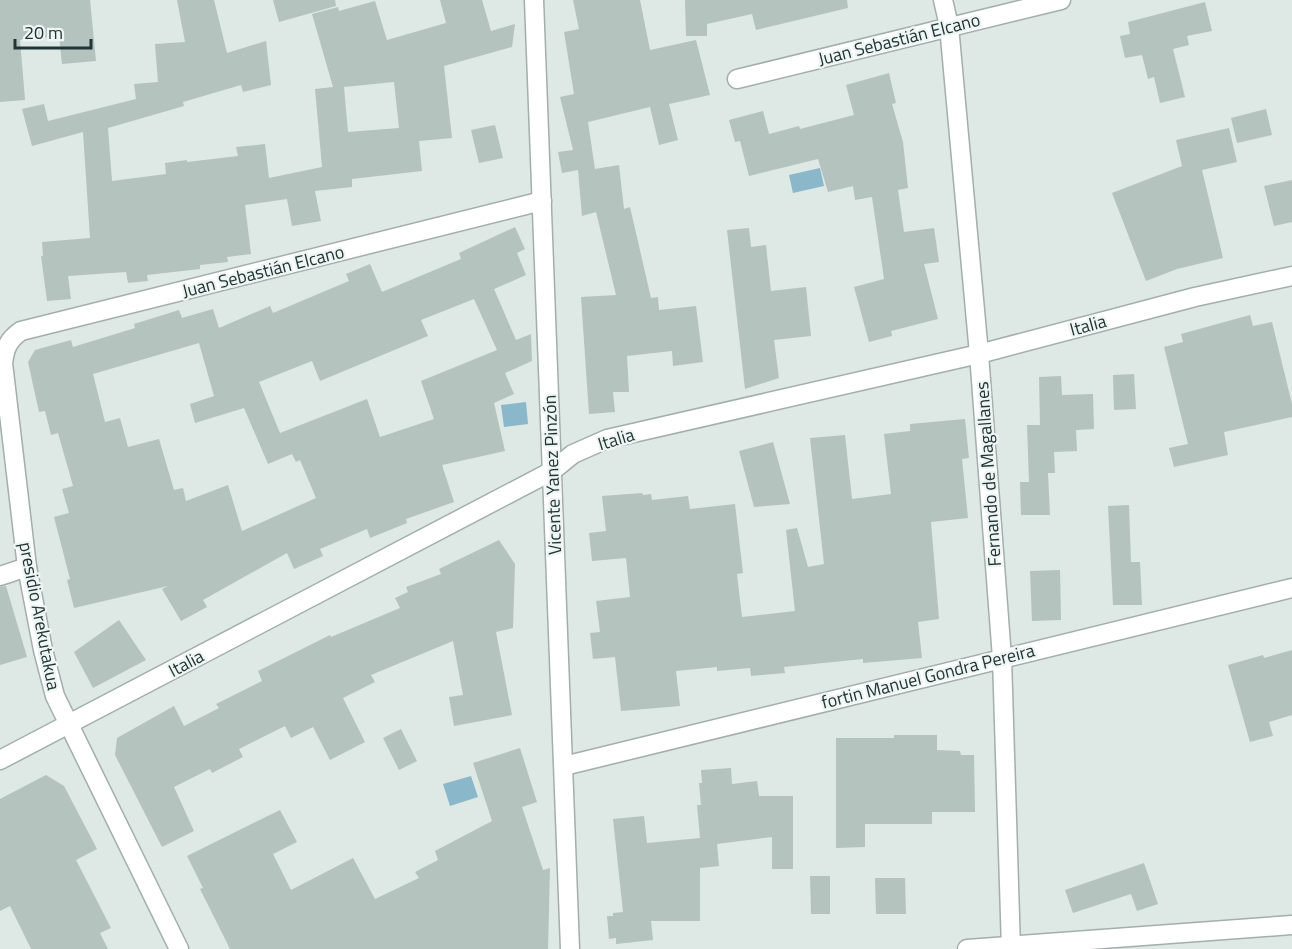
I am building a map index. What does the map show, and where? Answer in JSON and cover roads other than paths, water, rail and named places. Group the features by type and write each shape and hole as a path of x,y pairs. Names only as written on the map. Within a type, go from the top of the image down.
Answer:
{"street":[{"name":"Vicente Yanez Pinzón","path":"534,0 570,949"},
{"name":"Fernando de Magallanes","path":"943,0 949,26 979,354 1002,658 1011,948"},
{"name":"Juan Sebastián Elcano","path":"737,79 1060,0"},
{"name":"Juan Sebastián Elcano","path":"3,363 7,344 21,331 542,201"},
{"name":"Italia","path":"0,760 552,471 573,454 607,439 979,354 1195,297 1292,276"},
{"name":"presidio Arekutakua","path":"3,363 27,567 43,650 55,696 179,949"},
{"path":"0,576 27,567"},
{"name":"fortin Manuel Gondra Pereira","path":"564,766 1292,588"},
{"path":"967,949 1011,948 1292,925"}],"water":[{"path":"820,168 824,186 793,193 789,175"},
{"path":"526,402 528,424 504,427 501,405"},
{"path":"471,776 478,797 450,806 443,784"}]}
